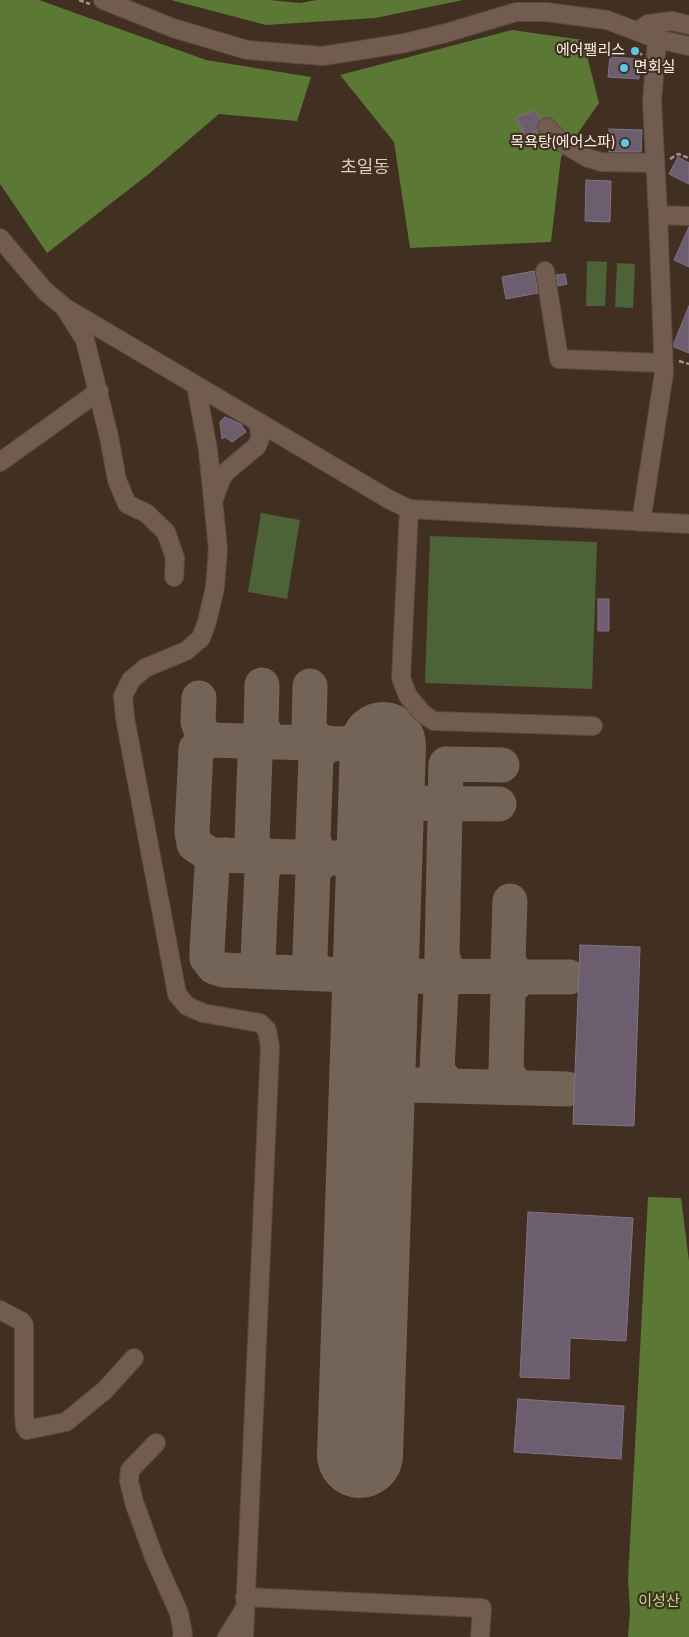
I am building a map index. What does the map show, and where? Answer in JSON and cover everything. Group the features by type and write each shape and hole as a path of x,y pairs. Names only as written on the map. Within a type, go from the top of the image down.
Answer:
{"street":[{"path":"103,0 173,28 248,50 323,56 405,43 516,12 546,12 606,20 658,39 689,46"},
{"path":"638,31 648,24 672,21 689,25"},
{"path":"641,522 670,362 658,215 660,162 652,102 658,39"},
{"path":"547,126 561,142 588,158 601,162 660,162"},
{"path":"658,215 689,216"},
{"path":"0,238 46,291 64,307 182,375 196,386 390,500 409,509 689,524"},
{"path":"545,271 559,359 670,362"},
{"path":"64,307 85,340 99,391 117,480 127,504 146,513 166,532 175,558 174,577"},
{"path":"196,386 202,408 214,502 218,549 215,587 201,638 186,651 145,668 131,680 123,696 125,718 177,994 187,1006 203,1012 260,1023 267,1030 270,1047 244,1637"},
{"path":"0,462 99,391"},
{"path":"214,502 222,477 226,471 257,446 260,438 259,422"},
{"path":"409,509 401,678 408,696 423,714 434,721 593,726"},
{"path":"0,1310 21,1321 24,1325 24,1427 27,1430 66,1422 105,1390 134,1358"},
{"path":"156,1443 130,1470 129,1481 134,1502 154,1557 179,1613 182,1637"},
{"path":"227,1637 245,1603"},
{"path":"245,1603 482,1608 480,1637"}],"path":[{"path":"660,162 678,154 689,158"},
{"path":"670,362 689,364"}],"green space":[{"path":"0,0 39,0 206,60 311,77 297,121 219,114 150,173 47,253 0,184"},
{"path":"171,0 269,0 300,3 317,0 463,0 375,18 266,25"},
{"path":"512,30 583,40 599,103 561,157 551,242 410,248 394,142 340,75"},
{"path":"587,261 607,262 605,306 586,306"},
{"path":"617,263 635,264 633,308 615,307"},
{"path":"261,513 300,520 287,599 248,592"},
{"path":"430,536 597,542 592,689 425,683"},
{"name":"이성산","path":"648,1197 681,1198 689,1261 689,1637 628,1637 630,1610 628,1580"}],"building":[{"name":"면회실","path":"610,57 640,59 639,79 608,77"},
{"path":"535,110 540,119 537,130 525,136 516,118"},
{"name":"목욕탕(에어스파)","path":"609,129 642,130 641,152 609,152"},
{"path":"678,157 689,163 689,184 669,174"},
{"path":"586,180 611,181 610,222 585,221"},
{"path":"689,227 689,267 674,260"},
{"path":"534,271 538,293 506,299 502,277"},
{"path":"565,274 567,284 558,286 556,275"},
{"path":"689,306 689,353 674,347 674,343"},
{"path":"225,417 241,424 246,432 232,442 225,437 222,439 220,422"},
{"path":"598,599 609,599 609,631 598,631"},
{"path":"580,945 640,947 634,1126 573,1124"},
{"path":"528,1212 633,1218 626,1341 570,1338 569,1379 520,1377"},
{"path":"518,1399 624,1406 621,1459 514,1452"}],"taxiway":[{"path":"262,685 261,726 270,741 260,747 255,756 252,841 257,850 265,857"},
{"path":"310,686 309,727 311,733 322,743"},
{"path":"199,698 198,722 202,733 209,740"},
{"path":"379,859 210,855 194,844 192,832 196,749 209,740 383,745"},
{"path":"328,743 316,757 313,838 317,852 328,858"},
{"path":"456,977 448,971 442,956 446,764 502,765"},
{"path":"381,803 499,804"},
{"path":"225,855 218,859 212,867 207,958 214,967 223,970 376,976 569,977"},
{"path":"270,972 261,966 258,959 262,871 267,862 276,857"},
{"path":"321,974 311,963 310,955 313,871 328,858"},
{"path":"510,901 508,960 513,970 522,977"},
{"path":"449,1086 437,1070 441,988 451,977"},
{"path":"522,977 508,990 506,1070 515,1086 527,1088"},
{"path":"372,1084 567,1089"}],"runway":[{"path":"360,1455 383,745"}],"place":[{"name":"에어팰리스","path":"635,51"},
{"name":"면회실","path":"624,68"},
{"name":"목욕탕(에어스파)","path":"625,143"}],"district":[{"name":"초일동","path":"365,169"}]}
